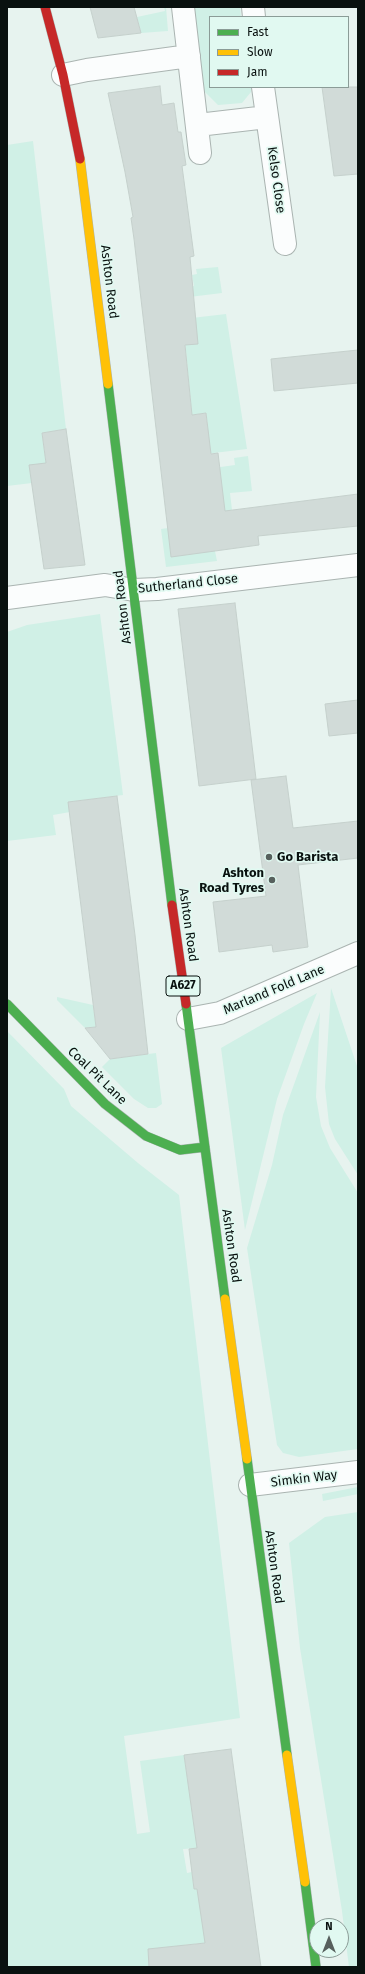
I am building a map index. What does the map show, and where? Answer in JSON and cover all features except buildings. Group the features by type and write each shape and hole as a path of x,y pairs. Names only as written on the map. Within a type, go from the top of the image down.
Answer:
{"main road":[{"name":"Ashton Road","path":"45,7 63,75 81,166 163,837 316,1967"},
{"name":"Coal Pit Lane","path":"7,1004 105,1104 146,1136 180,1150 205,1147"}],"street":[{"path":"183,7 188,56 198,125 200,153"},
{"path":"63,75 87,70 188,56"},
{"name":"Kelso Close","path":"263,88 285,244"},
{"path":"198,125 267,117"},
{"name":"Sutherland Close","path":"10,600 105,585 134,590 162,589 358,565"},
{"name":"Marland Fold Lane","path":"188,1019 220,1013 358,953"},
{"name":"Simkin Way","path":"250,1485 358,1472"}],"green space":[{"path":"164,7 166,7 168,31 141,33 137,17 165,11"},
{"path":"194,7 240,7 241,16 209,16 209,88 251,88 251,92 242,103 218,105 204,91"},
{"path":"33,141 66,429 42,433 46,463 32,483 7,486 7,145"},
{"path":"218,267 222,293 181,298 179,287 194,286 192,275 197,274 196,269"},
{"path":"226,314 247,449 197,455 208,426 206,413 192,415 183,319"},
{"path":"248,456 252,491 230,493 232,510 211,522 199,470 235,465 234,458"},
{"path":"168,528 215,551 217,561 166,567 161,529"},
{"path":"100,614 123,795 69,802 70,812 53,815 56,835 7,841 7,632 27,625"},
{"path":"331,988 358,1069 358,1175 335,1139 329,1124 325,1087"},
{"path":"317,993 304,1024 277,1099 245,1230 221,1048"},
{"path":"57,997 93,1005 96,1027 85,1028 57,1000"},
{"path":"320,1012 316,1097 321,1126 330,1148 358,1193 358,1449 299,1457 283,1453 277,1445 247,1248 272,1165 283,1115"},
{"path":"7,1031 64,1089 71,1106 138,1163 179,1195 240,1718 124,1736 137,1834 150,1832 140,1761 184,1755 198,1848 183,1849 187,1873 192,1872 194,1889 206,1888 214,1942 185,1945 187,1967 7,1967"},
{"path":"156,1053 162,1104 156,1108 148,1108 134,1099 102,1067 110,1059"},
{"path":"358,1487 358,1494 323,1501 322,1494"},
{"path":"358,1512 358,1967 349,1967 349,1918 343,1918 300,1648 289,1543 325,1517"}],"traffic: fast":[{"path":"108,384 172,905"},
{"path":"7,1004 105,1104 146,1136 180,1150 205,1147"},
{"path":"186,1004 225,1299"},
{"path":"247,1459 287,1755"},
{"path":"305,1882 316,1967"}],"traffic: slow":[{"path":"80,159 108,384"},
{"path":"225,1299 247,1459"},
{"path":"287,1755 305,1882"}],"traffic: jam":[{"path":"45,7 63,75 80,159"},
{"path":"172,905 186,1004"}],"place":[{"name":"Go Barista","path":"269,857"},
{"name":"Ashton Road Tyres","path":"272,880"}]}
